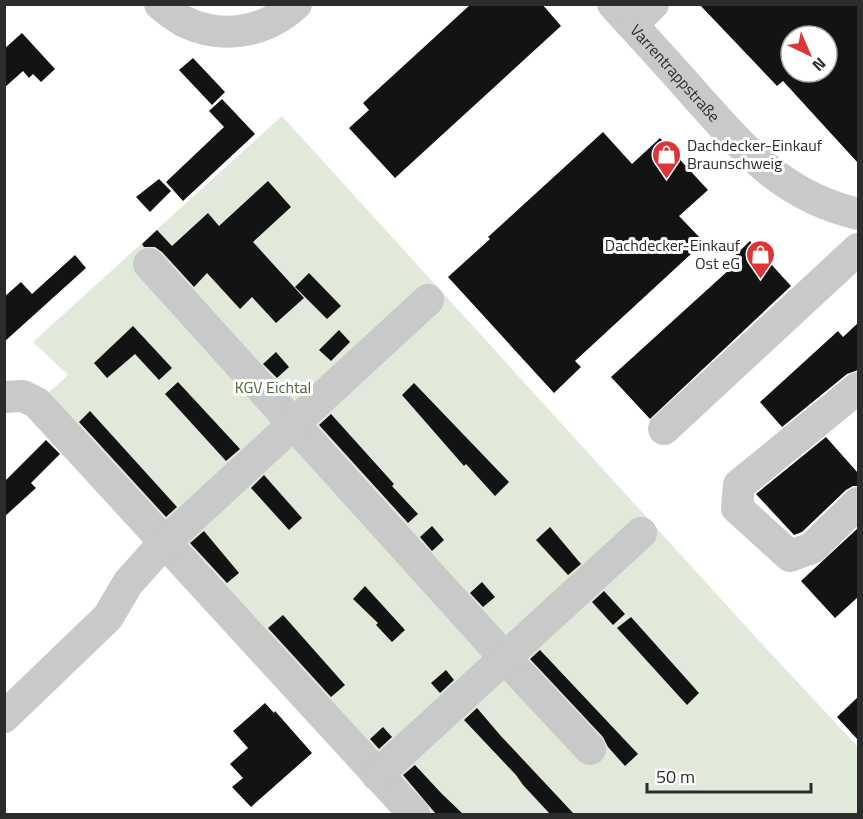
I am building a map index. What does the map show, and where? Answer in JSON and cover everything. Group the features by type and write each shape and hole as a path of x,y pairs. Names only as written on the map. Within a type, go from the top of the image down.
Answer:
{"street":[{"path":"160,4 183,21 212,31 233,32 261,27 283,16 296,4"},
{"name":"Varrentrappstraße","path":"632,11 746,150 771,173 804,195 832,208 858,214"},
{"path":"664,429 858,249"},
{"path":"149,264 590,749"},
{"path":"4,717 108,617 128,584 165,543 428,300"},
{"path":"858,388 738,485 737,508 790,556 812,548 858,503"},
{"path":"14,397 37,403 414,814"},
{"path":"378,775 641,533"}],"green space":[{"name":"KGV Eichtal","path":"282,116 858,747 858,814 407,814 34,406 68,375 33,342"}],"building":[{"path":"471,4 542,4 561,26 395,178 349,128 369,110 363,103"},
{"path":"699,4 858,4 858,163 786,84 839,84 839,24 779,24 779,84 777,86"},
{"path":"22,33 55,69 41,82 33,74 29,78 23,71 4,88 4,49"},
{"path":"193,58 225,92 212,105 179,70"},
{"path":"222,99 255,134 183,201 166,182 224,127 209,111"},
{"path":"603,132 632,164 660,138 708,190 679,216 704,242 575,361 581,367 554,393 448,277 490,239 488,237"},
{"path":"159,179 171,191 150,212 136,197"},
{"path":"268,181 291,207 253,242 304,298 276,323 252,297 240,309 207,273 194,287 162,252 155,247 144,247 142,244 157,230 172,246 208,213 219,226"},
{"path":"750,241 791,286 650,419 611,377 730,269 726,264"},
{"path":"75,255 86,268 4,342 4,297 21,282 32,294"},
{"path":"309,273 341,306 327,319 295,287"},
{"path":"858,323 858,370 847,374 782,427 760,402 838,331 843,337"},
{"path":"133,326 172,368 159,380 135,354 107,378 94,363"},
{"path":"339,330 350,342 331,361 319,350"},
{"path":"276,352 289,367 277,378 263,364"},
{"path":"178,382 240,449 226,461 165,394"},
{"path":"414,383 509,482 495,496 466,464 464,466 402,395"},
{"path":"90,411 177,507 166,517 79,422"},
{"path":"331,414 418,514 408,523 319,425"},
{"path":"826,437 858,473 858,486 846,490 802,532 794,535 756,494"},
{"path":"46,440 60,454 31,483 36,488 4,517 4,482"},
{"path":"264,475 302,518 289,530 251,488"},
{"path":"432,526 444,540 432,551 420,537"},
{"path":"550,527 581,564 568,575 536,540"},
{"path":"858,528 858,597 835,618 801,581"},
{"path":"204,531 239,573 227,583 190,543"},
{"path":"482,582 495,597 483,607 470,593"},
{"path":"365,586 405,630 392,642 376,625 378,623 353,599"},
{"path":"604,591 625,614 613,625 592,602"},
{"path":"283,615 345,685 331,697 268,628"},
{"path":"631,617 699,693 687,705 617,628"},
{"path":"540,650 638,754 625,766 608,747 603,737 530,659"},
{"path":"446,670 454,680 440,693 431,683"},
{"path":"858,697 858,740 837,717"},
{"path":"265,703 274,713 275,711 312,753 251,807 232,787 243,778 230,764 248,748 233,731"},
{"path":"477,708 574,814 550,814 523,785 464,720"},
{"path":"383,727 392,737 379,749 370,739"},
{"path":"415,765 463,814 436,814 403,775"}],"place":[{"name":"Dachdecker-Einkauf Braunschweig","path":"666,180"},
{"name":"Dachdecker-Einkauf Ost eG","path":"761,280"}]}
